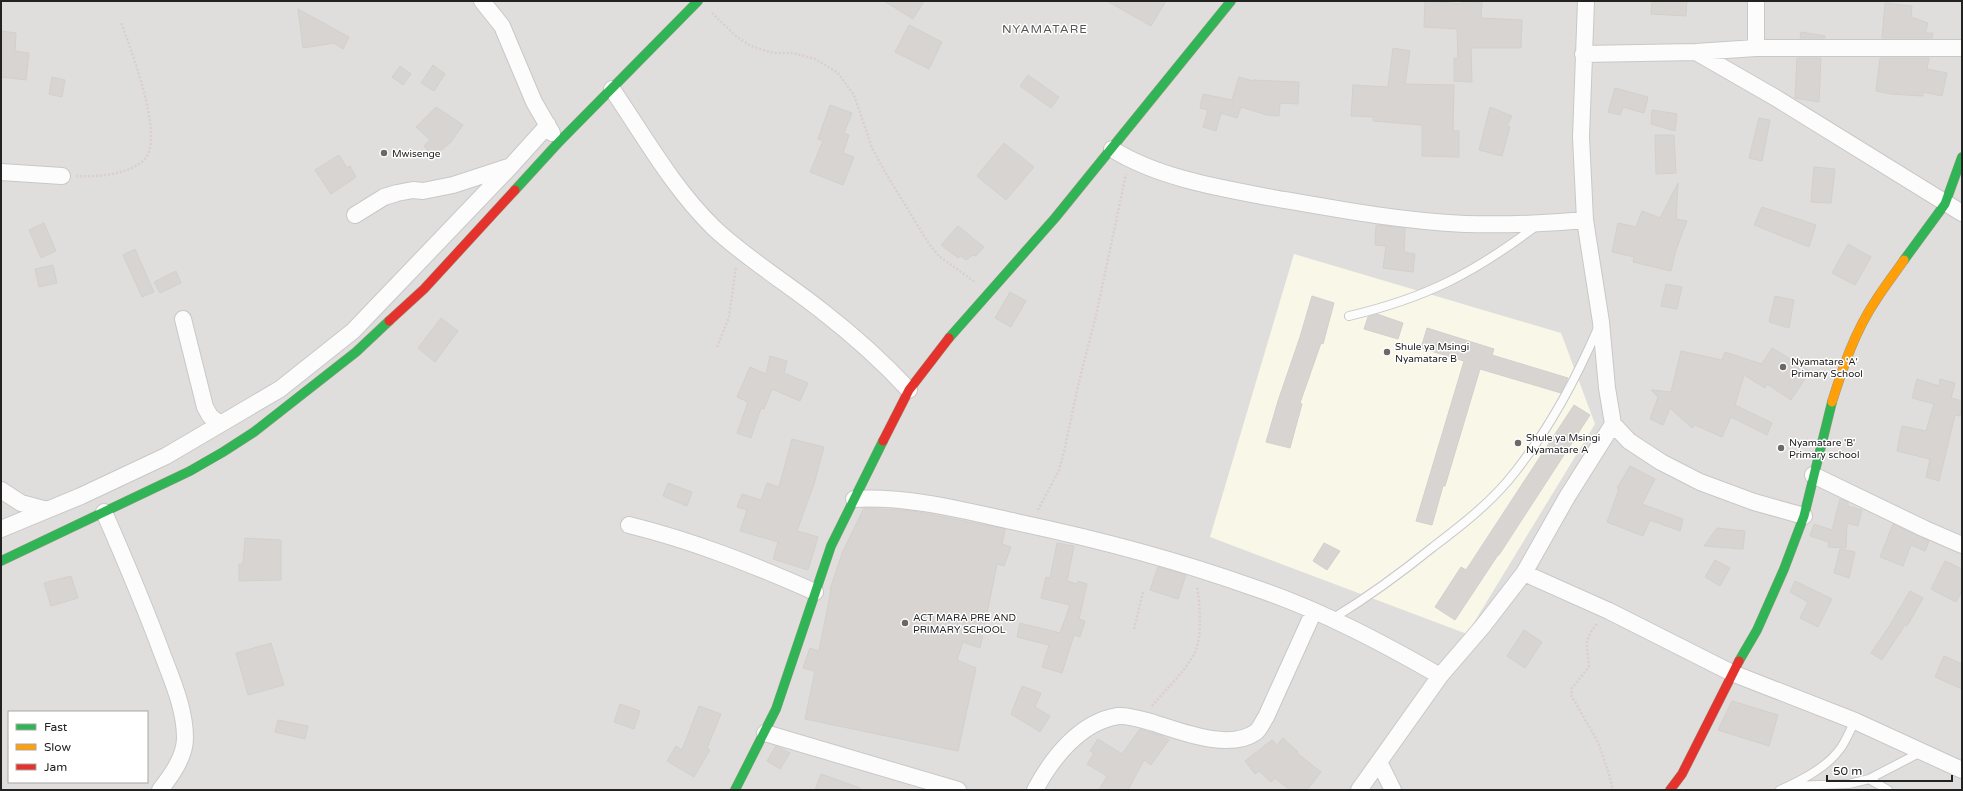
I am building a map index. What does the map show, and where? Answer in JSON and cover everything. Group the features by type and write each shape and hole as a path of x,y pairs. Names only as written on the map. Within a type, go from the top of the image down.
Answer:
{"street":[{"path":"482,1 502,26 534,102 558,143"},
{"path":"1,561 190,471 224,452 254,432 356,352 424,289 558,143 698,1"},
{"path":"735,790 776,709 831,546 910,390 949,338 1055,218 1231,1"},
{"path":"1586,1 1581,137 1585,220 1601,322 1607,388 1613,424 1629,441 1661,462 1700,482 1754,502 1804,516"},
{"path":"1756,1 1756,48"},
{"path":"1584,54 1696,52 1756,48 1962,48"},
{"path":"1696,52 1846,141 1945,204 1962,213"},
{"path":"612,89 655,154 686,195 714,227 736,246 822,311 877,356 910,390"},
{"path":"1,529 81,496 166,456 280,389 353,331 511,166 548,125"},
{"path":"1112,149 1129,160 1195,182 1319,206 1389,217 1464,224 1538,224 1585,220"},
{"path":"1670,790 1682,774 1732,673 1757,630 1784,569 1804,516 1812,475 1840,376 1859,331 1875,301 1945,204 1962,157"},
{"path":"355,215 384,197 413,190 423,191 453,185 511,166"},
{"path":"1,172 62,176"},
{"path":"183,319 205,407 210,416 220,424"},
{"path":"1358,790 1440,676 1483,626 1524,573 1567,497 1613,424"},
{"path":"1812,475 1925,530 1962,545"},
{"path":"1,490 21,503 47,510"},
{"path":"854,498 880,497 925,502 1030,525 1185,565 1256,588 1314,612 1384,644 1440,676"},
{"path":"104,512 148,612 175,686 181,712 185,739 180,758 160,790"},
{"path":"629,526 709,548 754,564 815,592"},
{"path":"1524,573 1609,611 1732,673 1855,721 1962,770"},
{"path":"1035,790 1060,754 1082,730 1100,721 1120,716 1142,719 1203,738 1242,739 1257,732 1314,612"},
{"path":"765,733 958,790"},
{"path":"1379,762 1393,790"}],"lane":[{"path":"1349,316 1374,310 1423,294 1457,278 1499,253 1538,224"},
{"path":"1332,620 1361,601 1446,538 1476,513 1515,472 1565,398 1582,366 1601,322"},
{"path":"1780,790 1829,761 1840,749 1855,721"},
{"path":"1789,786 1807,787 1849,784 1869,778 1921,752"},
{"path":"1869,778 1888,790"}],"path":[{"path":"710,12 737,37 751,46 773,53 793,53 816,59 838,73 854,95 872,148 884,172 929,244 940,257 962,274 990,291"},
{"path":"62,176 93,176 119,172 135,166 145,159 150,148 151,132 144,87 121,22"},
{"path":"1030,525 1045,498 1061,462 1097,311 1129,160"},
{"path":"716,347 729,317 735,280 736,246"},
{"path":"1142,719 1168,686 1183,671 1195,654 1200,625 1199,598 1196,580 1185,565"},
{"path":"1134,629 1143,592"},
{"path":"1609,611 1589,635 1586,645 1589,667 1572,688 1571,694 1598,742 1613,790"}],"shaded area":[{"path":"1,1 1962,1 1962,790 1,790"},
{"path":"1294,254 1561,333 1595,424 1467,634 1210,537"}],"building":[{"path":"884,1 924,1 913,19"},
{"path":"1107,1 1166,1 1151,26"},
{"path":"1425,1 1462,4 1462,1 1482,3 1481,18 1522,20 1521,48 1471,48 1472,82 1454,81 1454,58 1458,58 1457,29 1424,27"},
{"path":"1652,1 1687,1 1686,16 1651,14"},
{"path":"1885,3 1912,6 1911,17 1928,23 1925,33 1933,33 1932,38 1882,38"},
{"path":"298,9 349,37 343,49 334,43 303,48"},
{"path":"909,25 942,42 929,69 895,52"},
{"path":"1,31 16,33 15,51 29,53 26,80 1,77"},
{"path":"1801,32 1825,36 1825,38 1800,38"},
{"path":"1393,48 1410,51 1405,84 1454,85 1453,131 1459,131 1459,157 1422,156 1422,125 1373,121 1373,117 1351,116 1353,85 1388,87"},
{"path":"1797,58 1821,58 1819,102 1795,98"},
{"path":"1880,58 1929,58 1927,69 1947,73 1942,96 1923,92 1923,96 1891,94 1876,91"},
{"path":"433,65 445,74 434,91 421,83"},
{"path":"400,66 411,74 403,85 392,77"},
{"path":"1028,75 1059,97 1051,108 1020,86"},
{"path":"52,77 65,80 62,97 49,94"},
{"path":"1239,77 1253,81 1299,82 1298,104 1280,103 1279,116 1267,115 1241,107 1237,118 1221,113 1216,131 1203,127 1208,110 1200,108 1203,94 1232,100"},
{"path":"1615,88 1648,97 1644,113 1623,107 1620,115 1608,112"},
{"path":"830,105 852,113 844,133 849,135 843,153 854,157 843,185 810,172 823,141 818,139"},
{"path":"436,107 463,125 451,142 433,157 424,146 430,140 416,127"},
{"path":"1490,107 1512,116 1507,126 1510,127 1502,156 1479,150"},
{"path":"1652,110 1677,114 1675,131 1651,124"},
{"path":"1759,118 1770,120 1762,161 1749,158"},
{"path":"1655,135 1674,135 1676,173 1656,174"},
{"path":"1004,143 1034,167 1006,200 977,176"},
{"path":"339,155 347,168 350,166 356,177 331,194 315,170"},
{"path":"1814,167 1835,169 1831,203 1811,202"},
{"path":"1678,183 1676,219 1687,221 1676,250 1671,271 1633,262 1634,257 1612,252 1618,223 1636,227 1642,211 1660,218"},
{"path":"1762,207 1816,225 1809,247 1754,225"},
{"path":"44,223 56,251 41,258 29,230"},
{"path":"1376,225 1405,228 1404,252 1415,254 1413,272 1383,268 1386,246 1375,245"},
{"path":"958,226 984,247 976,256 973,255 966,260 961,256 958,258 941,245"},
{"path":"1848,244 1871,257 1855,285 1832,273"},
{"path":"135,249 154,292 142,297 123,255"},
{"path":"53,265 57,283 39,287 35,269"},
{"path":"176,271 181,283 160,293 154,282"},
{"path":"1666,284 1682,287 1677,309 1661,306"},
{"path":"1010,292 1026,301 1011,327 995,318"},
{"path":"1312,296 1334,303 1323,344 1321,343 1300,403 1302,404 1290,448 1266,442"},
{"path":"1775,296 1794,300 1789,328 1769,322"},
{"path":"1377,314 1403,323 1398,339 1364,329 1368,317"},
{"path":"441,318 458,331 435,362 418,348"},
{"path":"1427,328 1494,349 1492,355 1568,378 1561,393 1480,369 1432,525 1416,521 1464,361 1421,348"},
{"path":"1772,348 1810,371 1791,400 1767,384 1765,388 1744,375 1735,405 1772,423 1767,435 1731,417 1722,437 1695,425 1692,428 1670,408 1663,425 1650,419 1658,397 1651,390 1671,392 1681,351 1722,360 1725,352 1762,364"},
{"path":"770,356 787,361 784,373 808,383 800,401 772,389 764,409 761,408 751,438 737,433 748,402 737,397 750,367 766,374"},
{"path":"1917,379 1939,386 1940,379 1955,383 1951,398 1962,401 1960,416 1955,415 1939,481 1926,477 1930,459 1897,451 1902,426 1926,431 1934,404 1912,398"},
{"path":"1574,405 1590,415 1455,620 1435,607 1461,567 1466,570"},
{"path":"792,439 824,447 814,484 797,531 818,537 808,570 773,559 778,542 740,531 747,510 737,507 742,494 761,500 767,483 779,487"},
{"path":"1630,466 1655,479 1642,504 1683,519 1680,531 1650,520 1643,536 1607,522 1619,489 1617,488"},
{"path":"668,483 692,492 687,506 663,496"},
{"path":"1840,499 1848,502 1848,506 1862,510 1858,526 1847,523 1846,548 1828,547 1829,542 1810,536 1814,524 1832,530"},
{"name":"ACT MARA PRE AND PRIMARY SCHOOL","path":"864,508 914,511 1005,529 1002,544 1011,547 1004,566 997,564 980,648 963,642 957,660 976,668 958,751 805,719 815,671 803,668 810,648 819,651 830,589 843,551"},
{"path":"1893,524 1929,541 1925,551 1911,545 1903,566 1880,557"},
{"path":"1717,528 1745,531 1743,549 1704,546"},
{"path":"245,538 281,540 281,580 239,581 239,564 243,564"},
{"path":"1057,543 1074,546 1067,581 1077,584 1078,581 1087,584 1079,619 1085,621 1080,637 1074,635 1062,673 1042,667 1049,645 1017,637 1020,623 1060,633 1070,605 1041,598 1046,577 1050,578"},
{"path":"1324,543 1340,551 1327,570 1313,561"},
{"path":"1840,549 1855,552 1849,578 1834,573"},
{"path":"1715,560 1730,568 1720,586 1705,577"},
{"path":"1945,561 1962,569 1962,591 1956,602 1931,589"},
{"path":"1158,567 1186,575 1178,599 1150,590"},
{"path":"71,576 78,598 51,606 44,583"},
{"path":"1795,581 1832,599 1818,627 1800,618 1808,602 1790,592"},
{"path":"1910,591 1923,598 1907,626 1905,625 1882,660 1871,653"},
{"path":"1524,630 1542,642 1525,668 1507,656"},
{"path":"271,643 284,685 248,695 236,653"},
{"path":"1944,656 1962,664 1962,689 1935,677"},
{"path":"1022,686 1041,693 1035,707 1050,716 1040,732 1011,714"},
{"path":"1732,701 1778,715 1769,746 1718,730"},
{"path":"620,704 640,711 634,729 614,722"},
{"path":"699,706 721,714 707,748 710,750 694,777 667,761 676,746 682,750"},
{"path":"278,720 308,726 305,739 275,732"},
{"path":"1140,729 1162,736 1169,740 1151,765 1144,760 1128,790 1099,790 1107,776 1087,764 1094,753 1090,751 1098,739 1122,754"},
{"path":"1283,738 1298,752 1297,753 1321,772 1307,790 1290,790 1275,778 1271,782 1259,771 1255,774 1245,761 1272,740 1277,745"},
{"path":"776,746 790,753 780,769 767,761"},
{"path":"821,774 860,788 860,790 815,790"}],"traffic: fast":[{"path":"515,190 558,143 698,1"},
{"path":"949,338 1055,218 1231,1"},
{"path":"1904,260 1945,204 1962,157"},
{"path":"1,561 190,471 223,452 254,432 356,352 389,321"},
{"path":"1739,661 1757,630 1784,569 1804,516 1832,402"},
{"path":"735,790 776,709 831,546 883,441"}],"traffic: slow":[{"path":"1832,402 1845,363 1862,324 1879,295 1904,260"}],"traffic: jam":[{"path":"389,321 424,289 515,190"},
{"path":"883,441 909,390 949,338"},
{"path":"1670,790 1682,774 1739,661"}],"place":[{"name":"Mwisenge","path":"384,153"},
{"name":"Shule ya Msingi Nyamatare B","path":"1387,352"},
{"name":"Nyamatare 'A' Primary School","path":"1783,367"},
{"name":"Shule ya Msingi Nyamatare A","path":"1518,443"},
{"name":"Nyamatare 'B' Primary school","path":"1781,448"},
{"name":"ACT MARA PRE AND PRIMARY SCHOOL","path":"905,623"}],"district":[{"name":"NYAMATARE","path":"1045,29"}]}
